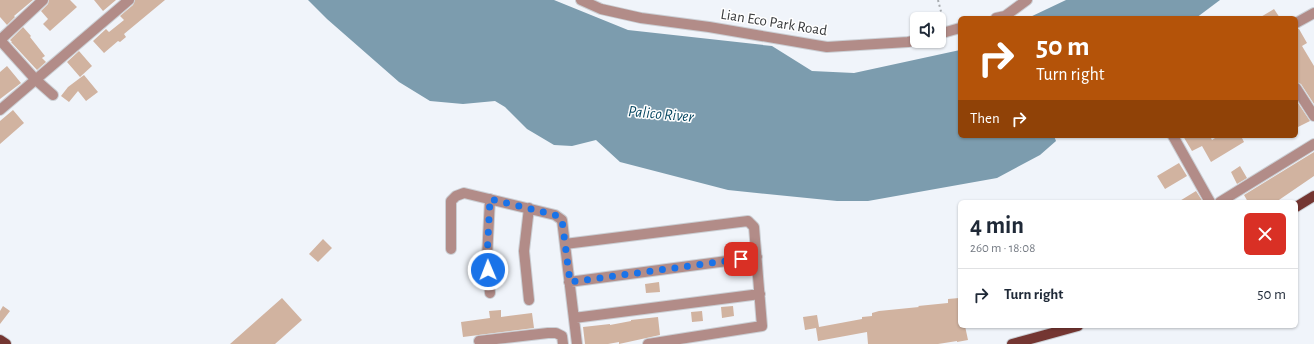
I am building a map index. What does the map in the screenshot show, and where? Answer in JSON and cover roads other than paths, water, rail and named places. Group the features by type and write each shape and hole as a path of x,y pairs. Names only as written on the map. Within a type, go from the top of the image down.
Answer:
{"main road":[{"path":"1298,206 1314,196"},
{"path":"1015,344 1071,328"},
{"path":"0,340 6,344"}],"street":[{"path":"43,0 0,40 36,80 53,95"},
{"path":"0,110 129,0"},
{"name":"Lian Eco Park Road","path":"581,0 601,10 641,18 710,27 826,46 910,42"},
{"path":"1005,16 1027,0"},
{"path":"1298,22 1314,13"},
{"path":"946,32 958,29"},
{"path":"1298,91 1314,116"},
{"path":"1174,138 1209,200"},
{"path":"1223,200 1314,144"},
{"path":"451,249 451,201 456,196 464,193 555,215 562,220 576,344"},
{"path":"490,199 487,258 490,293"},
{"path":"529,208 524,251 529,300"},
{"path":"565,244 748,222 754,227 762,326 648,344"},
{"path":"570,282 757,257"},
{"path":"574,318 760,294"},
{"path":"479,341 556,333 562,336 564,344"}],"water":[{"name":"Palico River","path":"308,0 554,0 628,30 772,46 812,71 854,73 958,50 958,138 1055,138 1056,141 1040,155 997,178 868,201 837,201 728,190 620,162 596,140 572,146 554,145 527,129 505,107 495,101 463,104 430,101 399,82 327,19"},
{"path":"1066,0 1220,0 1199,16 1032,16"}]}
